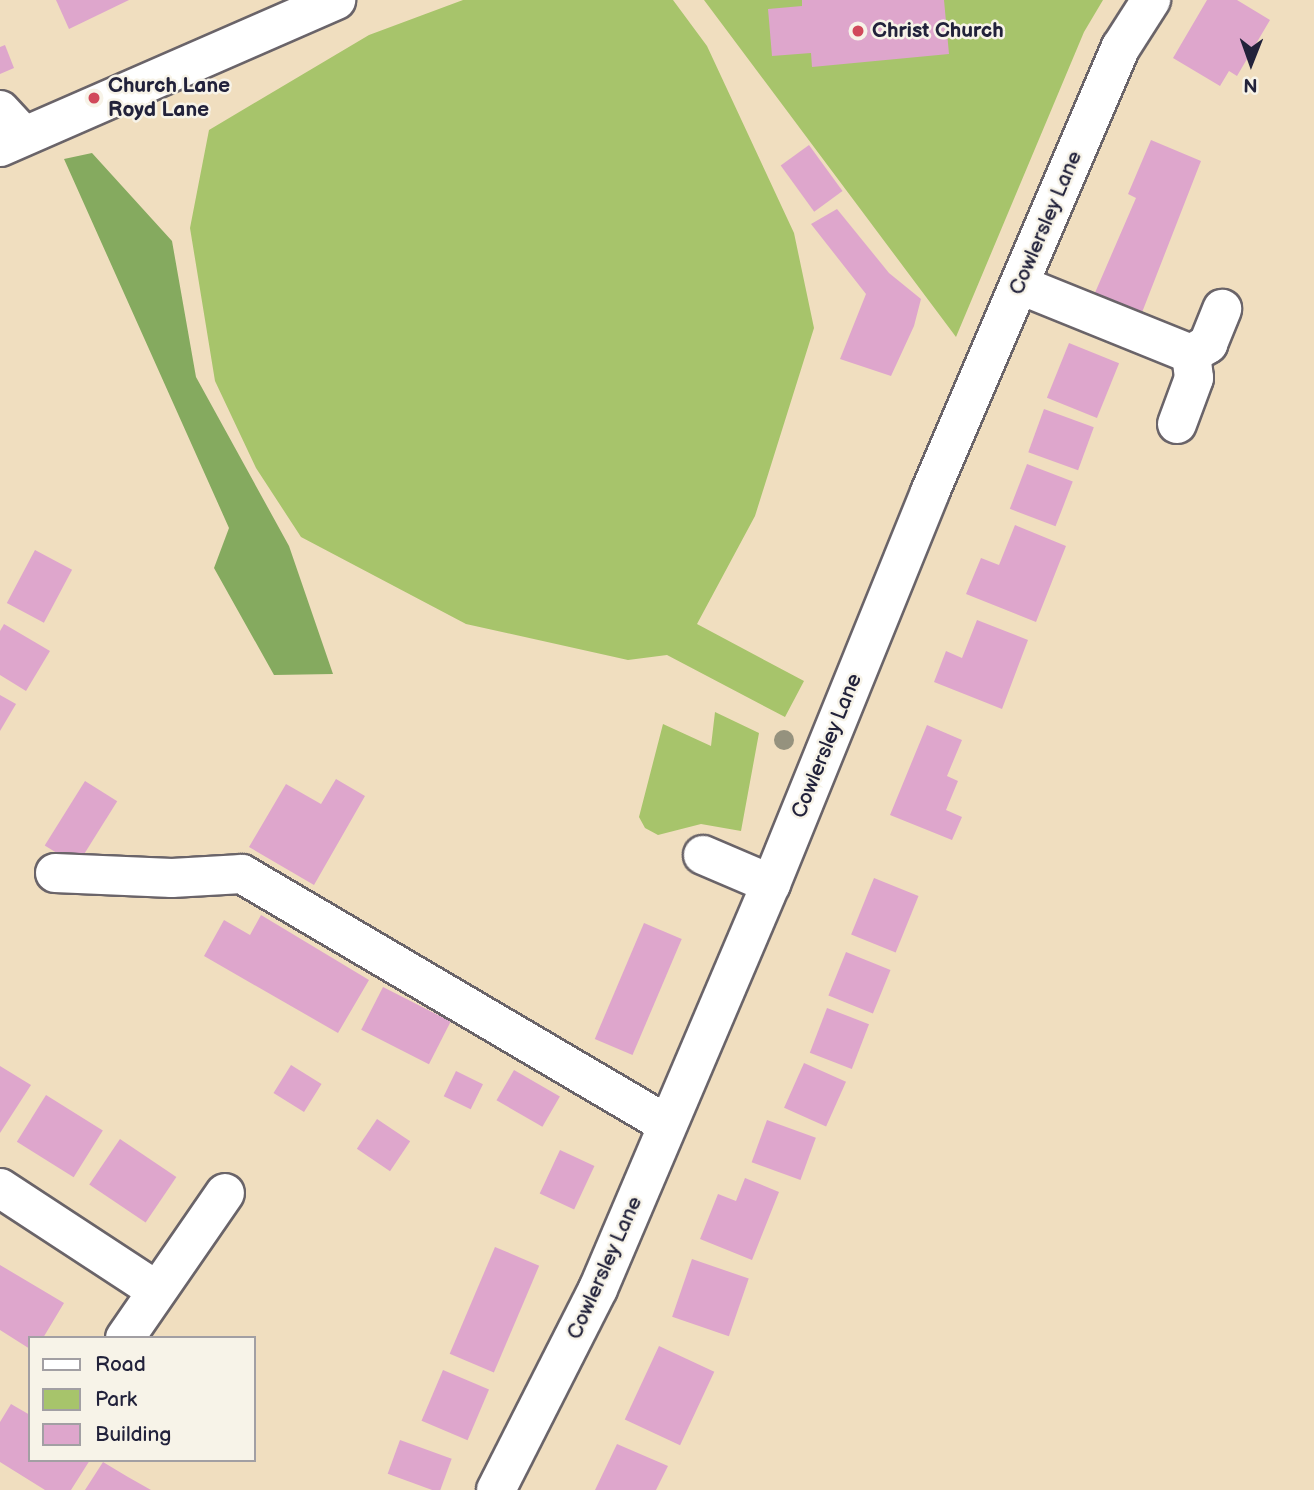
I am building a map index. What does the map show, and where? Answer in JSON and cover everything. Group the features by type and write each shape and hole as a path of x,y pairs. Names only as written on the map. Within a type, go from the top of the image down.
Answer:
{"street":[{"path":"8,131 336,0"},
{"name":"Cowlersley Lane","path":"496,1490 598,1289 771,884 1121,47 1151,0"},
{"path":"1020,285 1191,354"},
{"path":"1191,354 1208,344 1222,309"},
{"path":"1177,424 1194,378 1191,354"},
{"path":"703,855 771,884"},
{"path":"55,873 172,878 242,874 667,1124"},
{"path":"0,1188 156,1290"},
{"path":"126,1336 225,1193"}],"green space":[{"path":"463,0 673,0 707,46 794,233 814,328 755,516 697,624 804,681 785,717 667,655 628,660 466,624 301,537 256,468 215,381 190,228 209,130 369,35"},
{"path":"704,0 1103,0 1084,32 956,337"},
{"path":"92,153 172,241 196,377 289,546 333,674 274,675 214,568 229,528 64,159"},
{"path":"715,712 759,733 741,831 701,824 658,835 645,828 639,817 663,724 711,746"}],"building":[{"path":"56,0 129,0 69,29"},
{"name":"Christ Church","path":"802,0 944,0 949,54 812,67 811,53 772,56 768,9 802,6"},
{"path":"1207,0 1237,0 1270,20 1237,76 1229,71 1220,86 1173,58"},
{"path":"5,45 14,68 0,74 0,47"},
{"path":"1151,140 1201,161 1141,315 1094,295 1136,198 1128,194"},
{"path":"809,145 843,191 814,212 781,166"},
{"path":"837,209 889,273 921,299 914,326 891,376 840,359 866,294 811,224"},
{"path":"1069,343 1119,363 1097,418 1047,398"},
{"path":"1044,409 1094,427 1078,470 1028,452"},
{"path":"1027,464 1073,482 1056,526 1010,509"},
{"path":"1015,525 1066,546 1036,622 966,594 981,558 999,565"},
{"path":"35,550 72,570 44,623 7,603"},
{"path":"977,620 1028,640 1002,709 934,682 946,651 962,658"},
{"path":"4,624 50,651 26,691 0,675 0,631"},
{"path":"0,695 16,704 0,731"},
{"path":"927,725 962,740 947,776 958,781 946,810 962,817 952,840 890,815"},
{"path":"336,779 365,796 314,885 249,847 286,784 321,804"},
{"path":"85,781 117,801 77,866 45,845"},
{"path":"874,878 919,896 896,953 851,935"},
{"path":"261,915 369,980 338,1033 204,956 224,920 250,935"},
{"path":"644,923 682,939 633,1055 595,1039"},
{"path":"846,952 891,970 873,1014 828,996"},
{"path":"383,987 451,1022 429,1064 361,1030"},
{"path":"827,1008 869,1024 852,1069 810,1053"},
{"path":"804,1063 846,1082 826,1126 784,1108"},
{"path":"291,1065 322,1084 304,1112 274,1093"},
{"path":"0,1066 31,1085 0,1133"},
{"path":"514,1070 560,1096 542,1127 496,1100"},
{"path":"456,1071 483,1084 471,1109 444,1096"},
{"path":"46,1095 103,1131 74,1177 17,1142"},
{"path":"377,1119 410,1141 390,1171 357,1149"},
{"path":"767,1120 816,1138 800,1180 752,1162"},
{"path":"120,1139 176,1177 146,1223 89,1185"},
{"path":"560,1150 594,1166 574,1210 540,1194"},
{"path":"745,1178 779,1192 752,1260 700,1239 718,1194 736,1201"},
{"path":"495,1247 539,1266 494,1373 450,1354"},
{"path":"692,1259 749,1279 729,1336 672,1317"},
{"path":"0,1265 64,1303 44,1336 28,1336 28,1348 0,1330"},
{"path":"659,1346 714,1372 680,1445 625,1419"},
{"path":"443,1370 489,1390 468,1440 422,1421"},
{"path":"11,1404 28,1414 28,1462 89,1462 71,1490 45,1490 0,1462 0,1422"},
{"path":"400,1440 452,1459 440,1490 432,1490 388,1474"},
{"path":"617,1444 668,1466 656,1490 595,1490"},
{"path":"103,1462 128,1477 151,1490 85,1490"}],"place":[{"name":"Christ Church","path":"858,31"},
{"name":"Church Lane Royd Lane","path":"94,98"}]}
